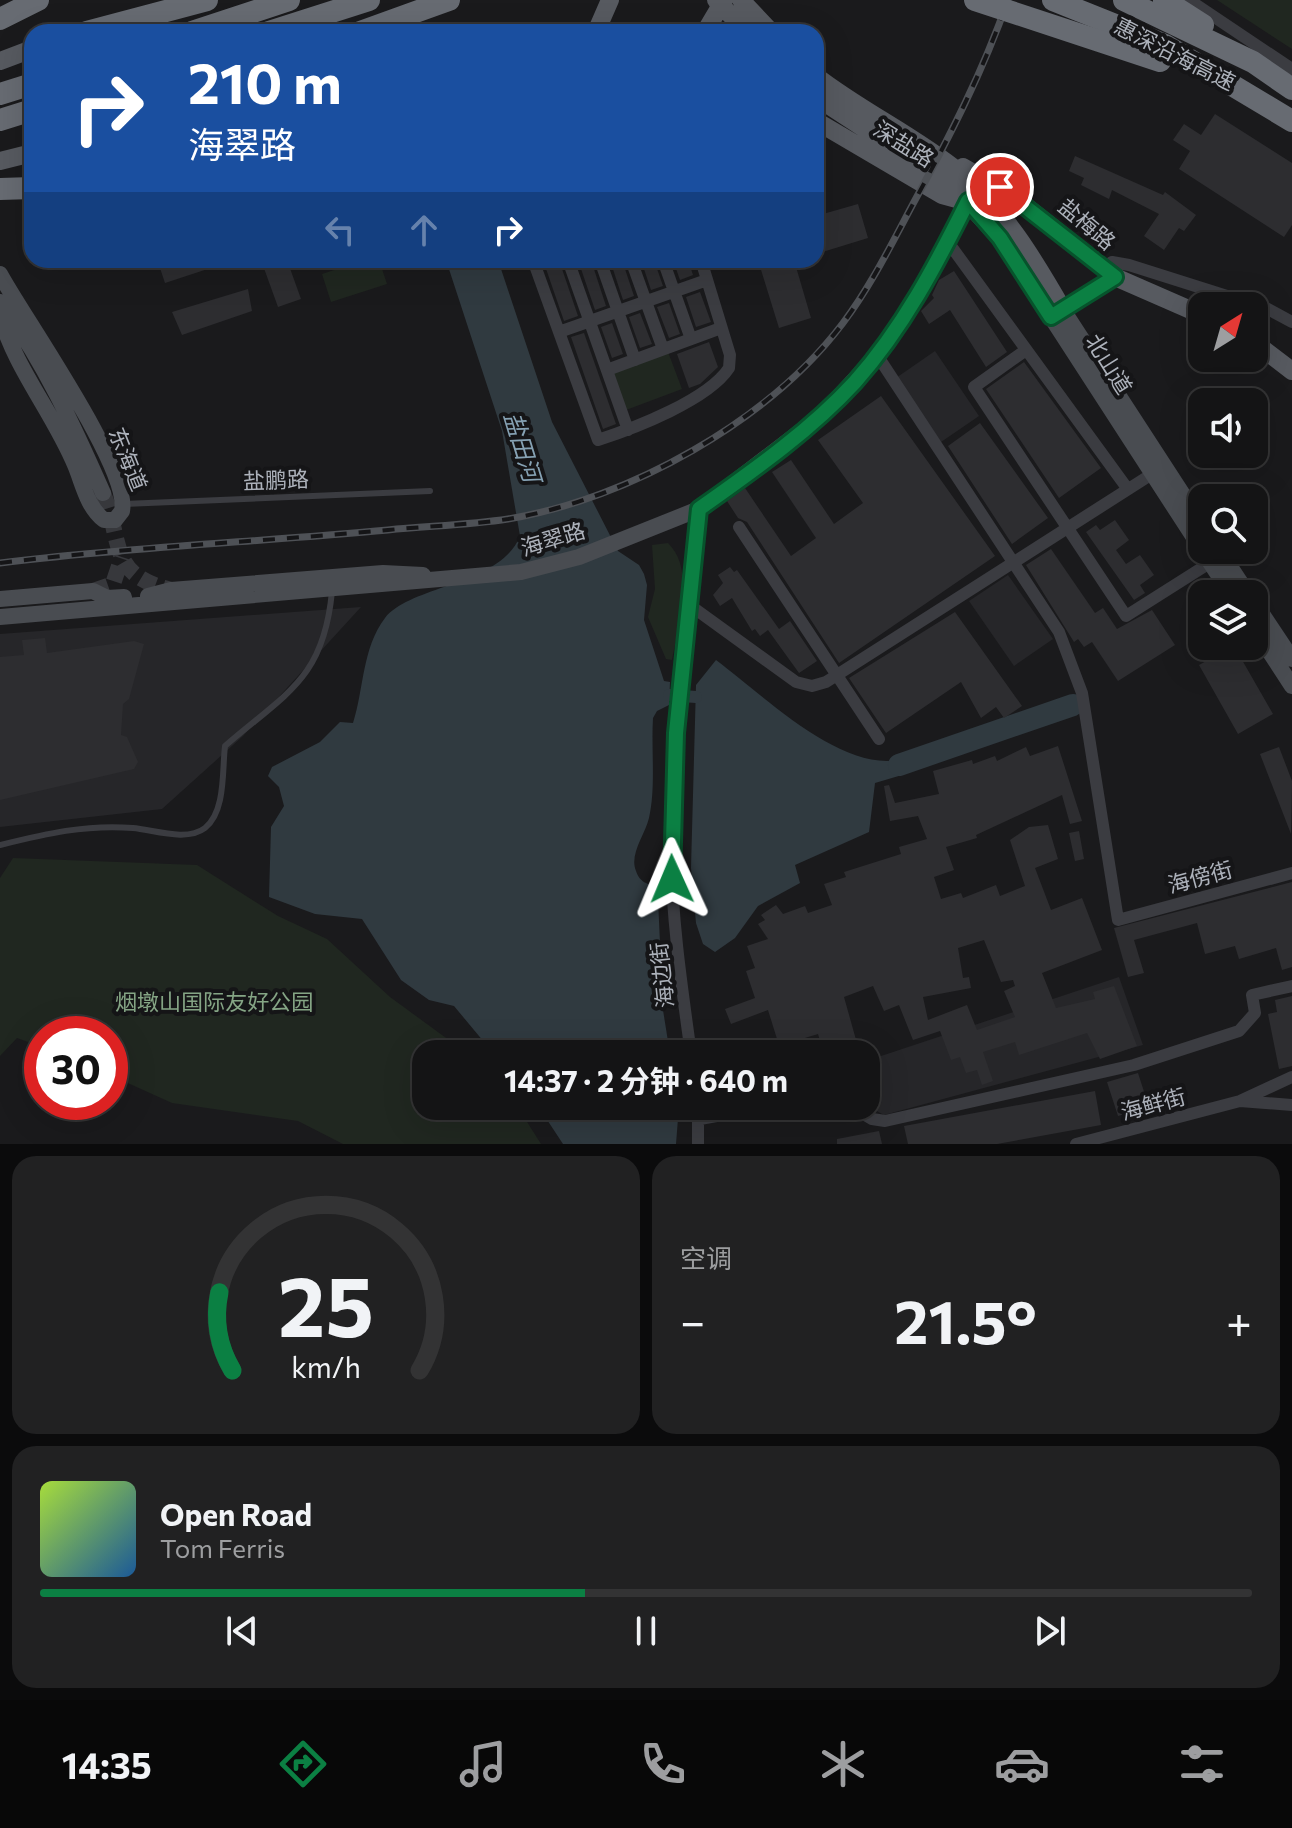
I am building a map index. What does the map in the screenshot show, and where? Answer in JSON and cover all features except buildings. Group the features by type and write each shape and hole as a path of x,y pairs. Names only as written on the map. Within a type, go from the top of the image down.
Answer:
{"highway":[{"path":"0,19 38,0"},
{"path":"117,24 207,0"},
{"path":"216,24 289,0"},
{"path":"294,24 369,0"},
{"path":"382,24 449,0"},
{"path":"975,0 1162,53 1190,71 1292,121"},
{"name":"惠深沿海高速","path":"1053,0 1162,53"},
{"name":"惠深沿海高速","path":"1124,0 1172,6 1292,89"},
{"path":"0,94 24,86"},
{"path":"0,120 24,112"},
{"path":"0,189 24,188"}],"main road":[{"path":"99,24 162,0"},
{"path":"600,24 610,0"},
{"path":"741,0 764,24"},
{"path":"709,24 720,2 740,24"},
{"path":"0,61 24,52"},
{"name":"北山道","path":"824,82 871,116 945,161 976,187 1008,224 1057,313"},
{"name":"北山道","path":"824,102 943,180 968,201 1057,313"},
{"path":"824,125 886,144"},
{"name":"深盐路","path":"824,125 935,191 968,201"},
{"path":"0,161 24,155"},
{"name":"盐梅路","path":"945,161 986,178 1013,196 1109,273 1188,309"},
{"name":"盐梅路","path":"1057,313 1109,273"},
{"path":"1268,353 1292,371"}],"street":[{"path":"1172,6 1292,69"},
{"name":"海翠路","path":"0,599 93,591 107,598 159,595 171,590 353,581 445,581 521,572 579,557 699,509 823,414 877,355 923,288 968,201"},
{"path":"948,242 1127,488"},
{"path":"1109,273 1112,262 1129,265 1268,309 1292,322"},
{"path":"536,268 598,440 628,430 692,398 725,374 730,355 703,268"},
{"path":"571,268 628,430"},
{"path":"603,268 635,360"},
{"path":"634,268 663,349"},
{"path":"666,268 691,339"},
{"path":"559,332 707,280"},
{"name":"东海道","path":"2,288 38,332 80,405 124,504 115,520 104,520 92,508 62,435 6,325 2,288"},
{"name":"北山道","path":"1057,313 1152,474 1188,522"},
{"name":"北山道","path":"1057,313 1188,504"},
{"name":"东海道","path":"6,325 76,433 103,493"},
{"path":"607,370 721,328"},
{"path":"1026,350 974,387 1126,616 1196,564"},
{"path":"877,355 1014,562"},
{"path":"691,606 796,682 812,686 837,675 1152,474"},
{"name":"海边街","path":"689,1040 672,879 672,797 680,678 691,606 699,509"},
{"path":"739,527 879,739"},
{"name":"海傍街","path":"1014,562 1059,632 1082,693 1118,920 1292,873"},
{"name":"北山道","path":"1221,564 1235,580"},
{"name":"海翠路","path":"0,617 332,589 353,581"},
{"path":"1268,623 1292,659"},
{"path":"1268,649 1292,686"},
{"path":"878,1120 1134,1065 1239,1031 1255,1013 1252,995 1292,986"},
{"name":"海鲜街","path":"1076,1144 1240,1101 1292,1077"},
{"name":"海鲜街","path":"1240,1101 1292,1105"},
{"path":"698,1144 699,1120"}],"lane":[{"name":"盐鹏路","path":"124,504 430,491"},
{"path":"0,845 76,827 130,828 192,835 205,827 218,805 225,746 303,678 318,657 329,620 332,589"}],"shaded area":[{"path":"935,351 979,416 941,442 896,378"},
{"path":"1008,575 1053,639 1014,666 969,601"},
{"path":"361,607 243,736 162,809 0,827 0,634"},
{"path":"1119,977 1143,1045 884,1115 880,1113 880,1056"}],"green space":[{"path":"1217,0 1292,0 1292,49"},
{"path":"340,268 382,268 387,284 331,302 322,274"},
{"path":"668,352 682,389 626,410 612,373"},
{"path":"668,543 676,554 683,583 681,615 672,660 666,659 648,617 655,589 652,545"},
{"name":"烟墩山国际友好公园","path":"13,858 197,865 278,916 327,939 390,997 449,1040 412,1040 412,1120 526,1120 541,1144 343,1144 298,1121 172,1103 128,1083 128,1016 24,1016 24,1041 17,1038 0,1056 0,878"}],"water":[{"name":"盐田河","path":"449,268 501,268 552,422 618,551 639,565 644,574 647,585 644,620 664,681 670,682 669,705 657,711 653,718 651,806 634,865 644,882 666,887 667,897 658,899 663,1010 668,1040 482,1040 454,1006 429,1000 401,980 362,919 315,914 269,897 271,827 284,806 279,787 268,776 272,767 320,742 340,722 353,723 368,655 385,618 414,598 495,565 510,552 520,536 502,431"},
{"path":"716,660 778,710 826,742 851,754 875,760 898,760 902,775 875,783 869,832 795,865 800,883 758,906 735,938 715,952 703,944 696,923 691,868 696,685"},
{"path":"547,1120 678,1120 676,1144 563,1144"}],"waterway":[{"path":"669,695 696,697"},
{"path":"899,765 1073,705"},
{"path":"667,893 691,892"}],"tunnel":[{"path":"103,493 127,566 136,575 171,590"},
{"path":"93,591 113,584 122,557"}],"railway":[{"path":"0,563 508,519 601,494 693,450 736,423 776,392 812,359 853,309 881,264 953,128 1008,0"}],"route":[{"path":"672,879 676,733 699,509 784,446 823,414 854,382 877,355 923,288 968,201 1000,238 1051,317 1115,277 1000,187"}]}
